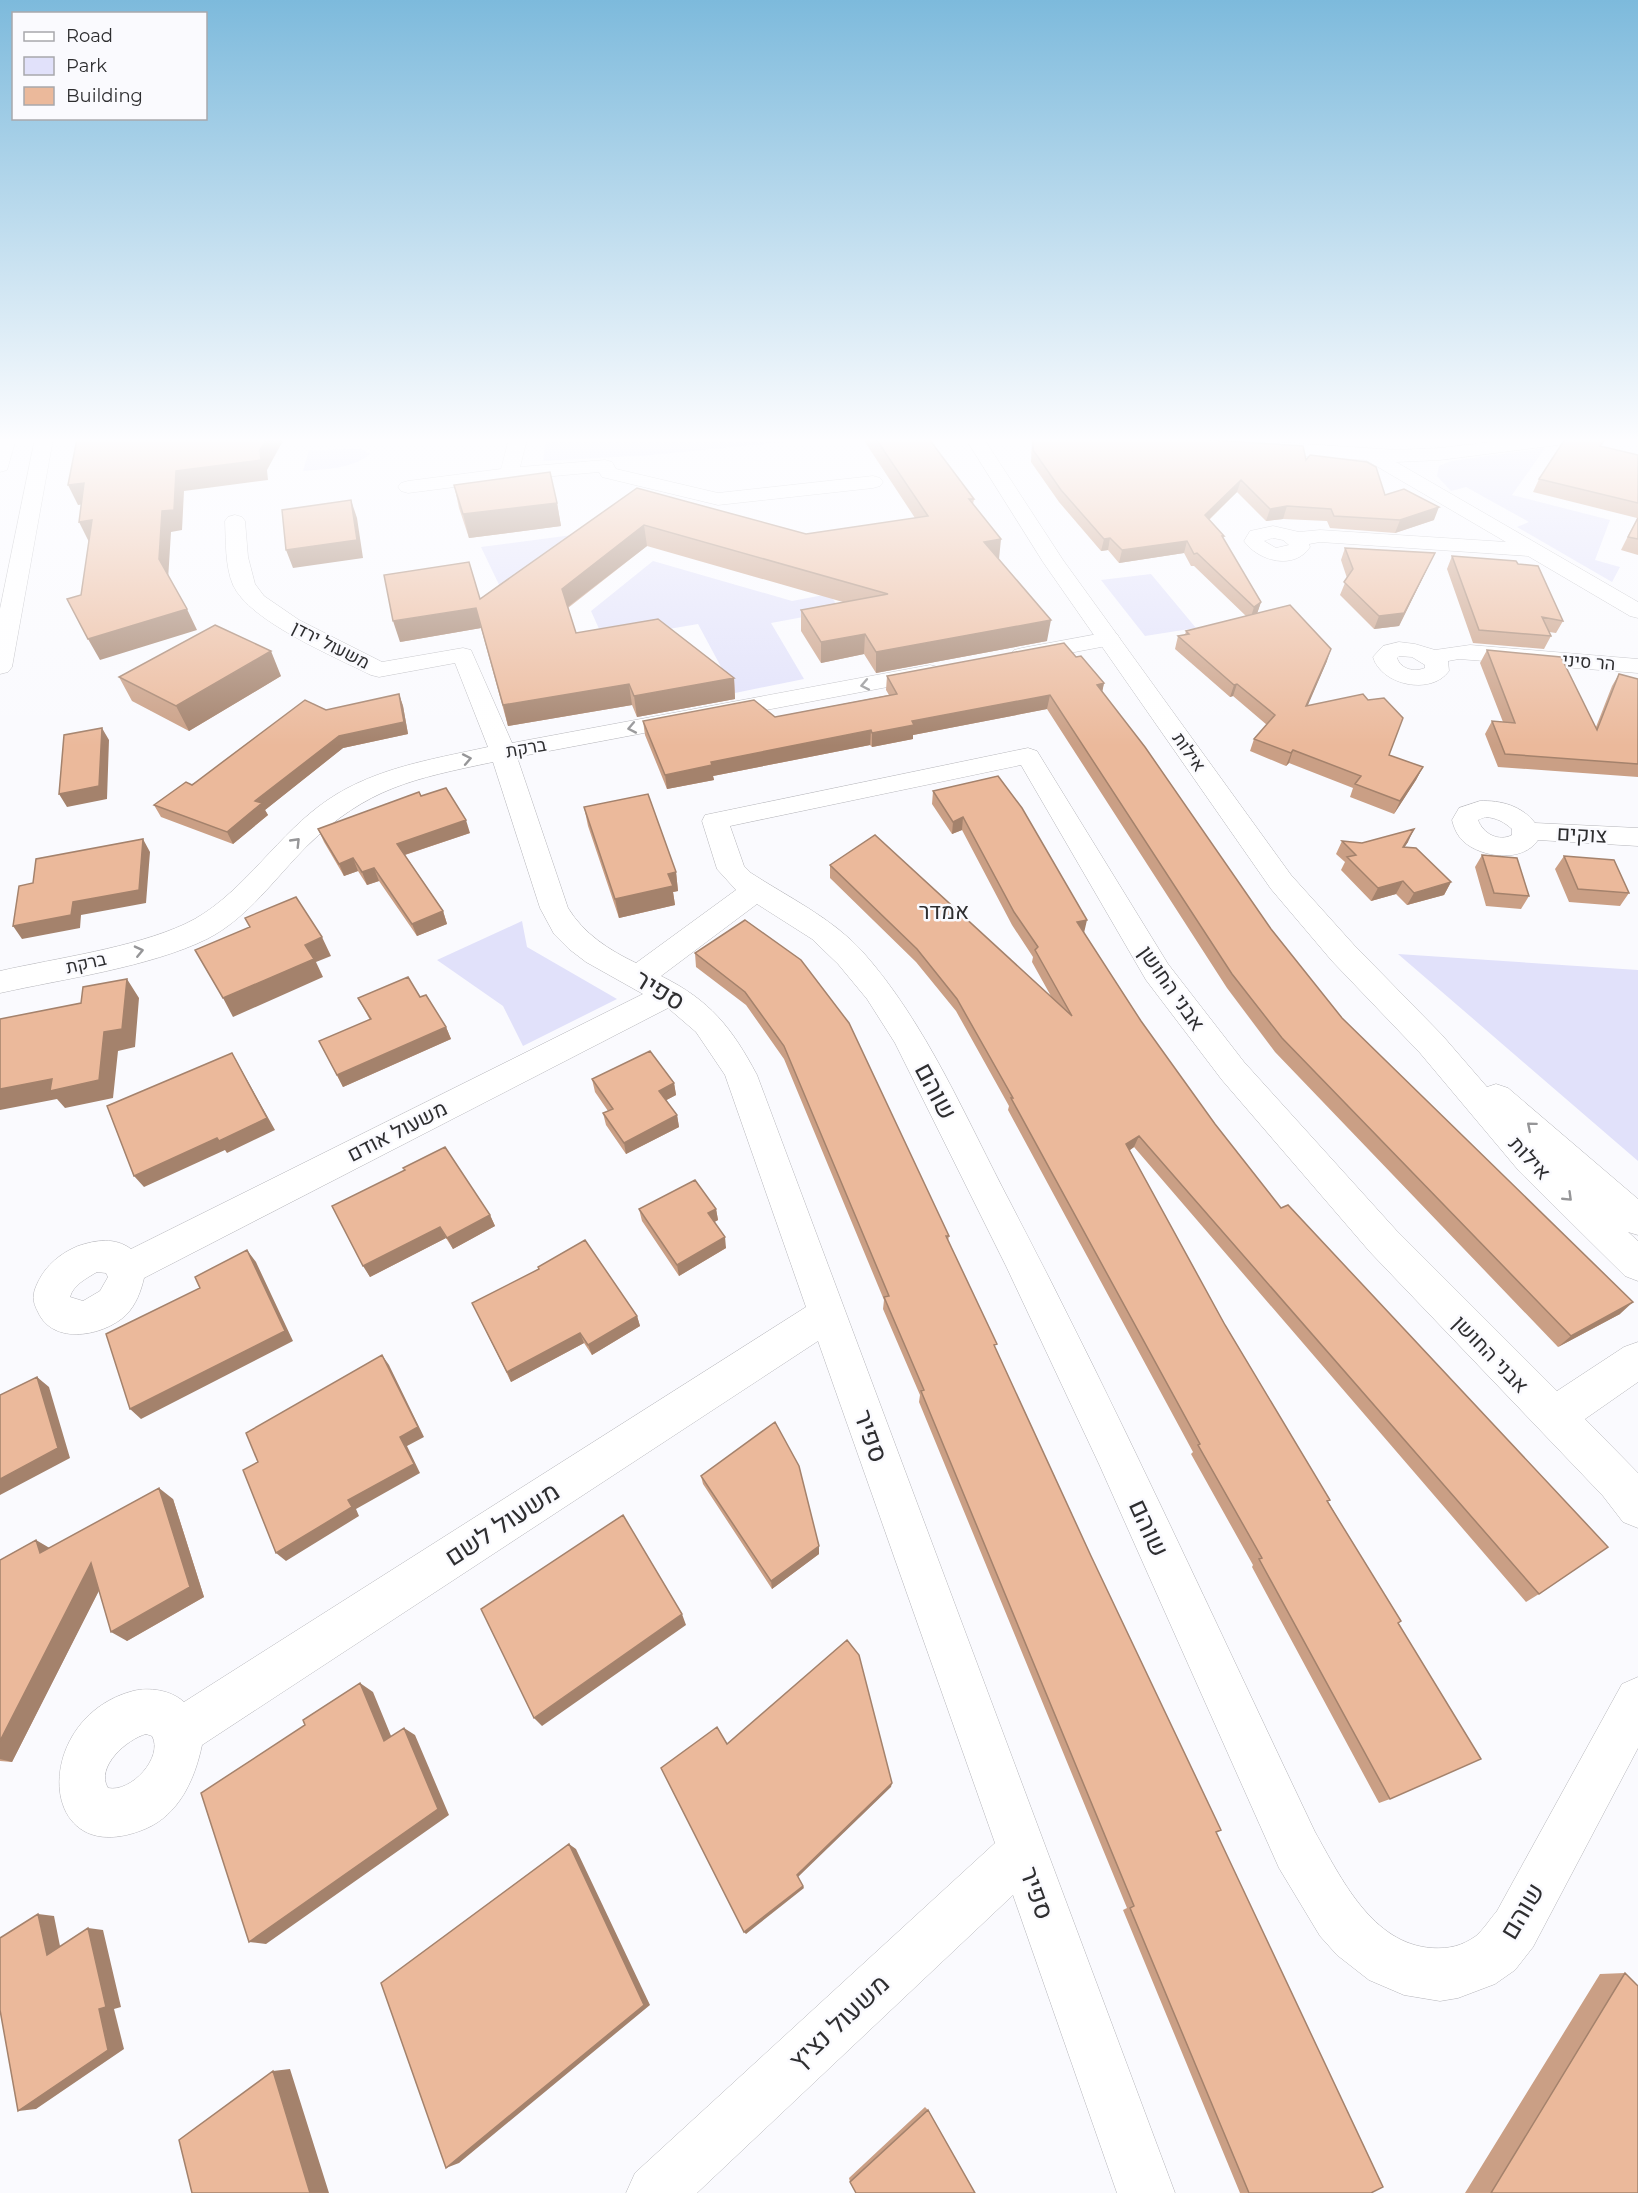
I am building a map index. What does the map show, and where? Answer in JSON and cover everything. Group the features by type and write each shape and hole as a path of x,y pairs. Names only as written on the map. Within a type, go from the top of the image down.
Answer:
{"street":[{"path":"0,668 24,541"},
{"name":"משעול ירדן","path":"236,541 237,557 244,585 256,601 277,617 379,670 464,656 502,752"},
{"name":"אילות","path":"1040,541 1281,882 1343,953 1431,1044 1532,1161 1638,1265"},
{"path":"1403,541 1537,550"},
{"path":"1522,541 1638,611"},
{"path":"1005,658 1108,639"},
{"name":"הר סיני","path":"1432,658 1470,652 1638,666"},
{"name":"ברקת","path":"0,982 144,950 189,935 212,922 238,902 312,825 364,789 406,772 947,669"},
{"name":"ספיר","path":"502,752 560,921 587,947 693,1010 714,1031 741,1075 1146,2193"},
{"name":"אבני החושן","path":"756,890 731,869 715,821 1028,756 1157,972 1193,1020 1278,1124 1344,1198 1553,1417"},
{"name":"צוקים","path":"1527,831 1638,837"},
{"path":"654,986 756,890"},
{"name":"שוהם","path":"756,890 822,932 849,956 878,991 908,1038 1000,1217 1108,1440 1296,1850 1325,1899 1355,1937 1386,1961 1417,1974 1447,1976 1473,1968 1496,1952 1515,1929 1638,1701"},
{"name":"משעול אודם","path":"126,1269 654,986"},
{"name":"אילות","path":"1431,1044 1521,1118 1638,1220"},
{"name":"משעול לשם","path":"177,1734 827,1314"},
{"path":"1638,1360 1553,1417 1618,1481 1638,1507"},
{"name":"משעול נציץ","path":"655,2193 1023,1852"}],"green space":[{"path":"524,541 570,541 502,591 481,547"},
{"path":"1542,541 1602,541 1595,560 1620,567 1612,582"},
{"path":"653,561 792,601 829,594 841,610 771,623 804,679 735,693 698,624 604,640 591,611"},
{"path":"1151,574 1196,628 1145,636 1101,580"},
{"path":"522,921 527,947 617,999 523,1046 503,1006 437,960"},
{"path":"1398,954 1638,970 1638,1161"}],"building":[{"path":"89,541 160,541 159,559 187,609 88,639 67,599 81,595"},
{"path":"285,541 347,541 286,550"},
{"path":"562,541 623,541 562,589 576,633 658,619 734,678 634,696 629,684 503,705 476,608 393,621 384,575 469,562 480,599"},
{"path":"702,541 988,541 984,542 1051,620 876,652 865,634 821,642 801,610 888,594"},
{"path":"1113,541 1185,541 1122,550"},
{"path":"1187,541 1225,541 1261,602 1254,607 1197,553 1194,554"},
{"path":"1345,548 1435,553 1404,613 1379,616 1344,582 1353,569"},
{"path":"1452,556 1516,561 1518,564 1538,566 1563,621 1542,617 1551,636 1479,630"},
{"path":"1290,605 1331,649 1306,706 1363,694 1368,700 1384,698 1403,718 1389,755 1423,767 1400,801 1355,784 1361,776 1293,750 1291,753 1254,739 1275,715 1237,684 1234,685 1178,636 1189,634 1186,631"},
{"path":"215,625 271,651 176,706 119,677"},
{"path":"1064,643 1076,657 1081,656 1104,683 1097,685 1145,747 1271,929 1342,1018 1633,1302 1571,1336 1282,1038 1232,974 1050,695 912,721 914,725 872,733 871,730 711,762 712,765 665,775 643,721 754,700 775,717 897,694 887,676"},
{"path":"1487,650 1561,657 1597,730 1619,674 1638,679 1638,764 1505,754 1492,721 1515,723"},
{"path":"399,694 404,722 339,736 255,801 262,803 227,832 154,805 186,782 192,785 305,700 326,710"},
{"path":"102,728 99,786 59,794 64,735"},
{"path":"998,776 1022,808 1087,920 1077,922 1141,1021 1215,1124 1281,1208 1288,1205 1608,1547 1539,1594 1139,1136 1126,1144 1225,1325 1330,1500 1327,1501 1401,1621 1398,1623 1481,1759 1390,1799 1259,1559 1262,1558 1198,1445 1200,1444 957,999 917,949 830,865 875,835 1072,1016 1035,950 1038,947 1014,912 963,817 953,822 933,791"},
{"path":"446,788 466,820 397,844 443,911 412,924 374,868 362,872 353,858 339,864 318,829 419,792 421,796"},
{"path":"648,794 676,872 668,874 673,886 615,899 584,807"},
{"path":"1414,829 1403,847 1416,848 1451,882 1414,893 1403,881 1378,888 1347,857 1356,855 1342,841 1362,843"},
{"path":"143,839 139,890 73,902 71,915 13,926 19,886 33,883 36,859"},
{"path":"1482,855 1517,858 1529,896 1494,893"},
{"path":"1564,856 1614,860 1629,893 1578,889"},
{"path":"296,897 322,937 305,945 314,959 223,998 195,950 250,927 245,918"},
{"path":"745,920 801,960 849,1023 949,1236 946,1236 997,1344 994,1345 1091,1556 1221,1830 1216,1832 1383,2187 1371,2193 1249,2193 1130,1908 1134,1906 921,1391 924,1390 884,1297 889,1296 784,1046 745,992 695,953"},
{"path":"408,977 420,997 426,995 446,1027 337,1075 319,1041 371,1019 358,998"},
{"path":"127,979 122,1029 104,1032 99,1080 50,1091 52,1079 0,1089 0,1019 81,1003 83,987"},
{"path":"650,1051 674,1083 659,1091 677,1115 624,1143 603,1113 613,1109 592,1079"},
{"path":"232,1053 267,1118 219,1141 217,1138 134,1176 107,1106"},
{"path":"445,1147 490,1215 447,1238 440,1227 363,1266 332,1206 405,1170 403,1168"},
{"path":"695,1180 716,1209 708,1213 725,1237 677,1265 639,1209"},
{"path":"585,1240 637,1316 588,1345 580,1333 507,1372 472,1303 539,1269 538,1267"},
{"path":"247,1250 285,1331 130,1409 106,1334 200,1288 195,1277"},
{"path":"382,1355 418,1427 400,1437 414,1464 348,1500 352,1507 276,1553 243,1470 258,1462 246,1433"},
{"path":"37,1377 58,1448 0,1479 0,1395"},
{"path":"775,1422 799,1466 819,1546 771,1581 701,1476"},
{"path":"159,1488 190,1587 111,1632 91,1563 0,1741 0,1560 36,1540 40,1553"},
{"path":"623,1515 682,1614 534,1718 481,1609"},
{"path":"847,1640 859,1655 892,1783 797,1875 803,1886 744,1932 661,1768 717,1727 727,1744"},
{"path":"360,1683 384,1741 404,1728 438,1809 249,1942 201,1793 305,1725 303,1720"},
{"path":"569,1844 644,2005 446,2168 381,1983"},
{"path":"38,1914 47,1955 88,1928 106,2007 99,2009 108,2050 18,2111 0,2010 0,1938"},
{"path":"1625,1973 1638,1986 1638,2193 1491,2193"},
{"path":"273,2071 310,2193 192,2193 179,2140"},
{"path":"928,2110 975,2193 856,2193 850,2182"}],"district":[{"name":"אמדר","path":"944,911"}]}
